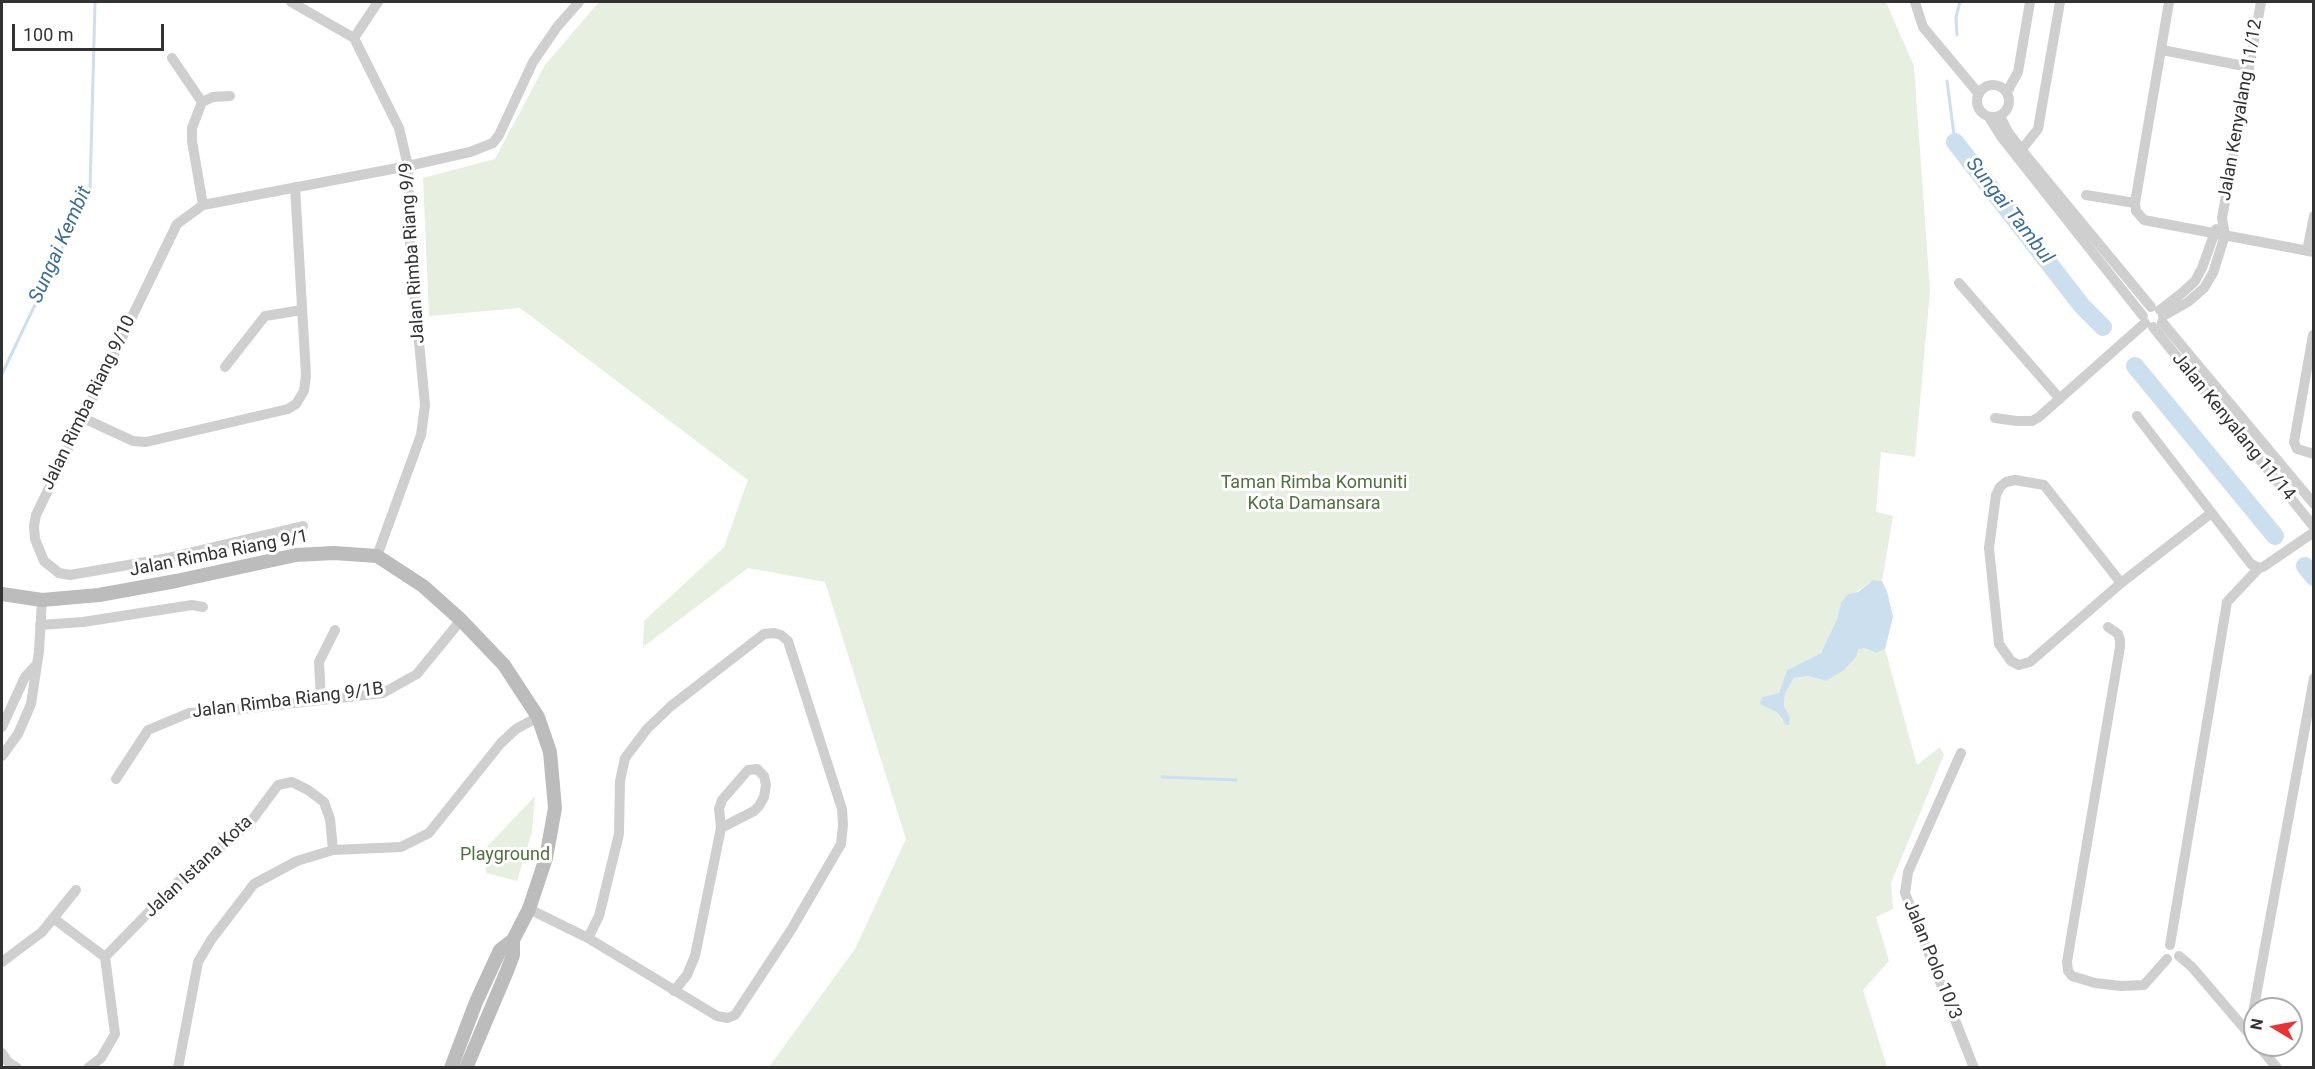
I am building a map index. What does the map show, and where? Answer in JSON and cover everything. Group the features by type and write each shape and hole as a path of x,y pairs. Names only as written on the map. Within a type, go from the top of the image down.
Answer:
{"street":[{"path":"291,2 354,38 378,2"},
{"name":"Jalan Rimba Riang 9/10","path":"303,526 163,559 70,575 60,573 44,561 39,552 34,526 36,515 177,224 203,205 408,166 470,152 493,143 499,135 533,62 557,27 579,2"},
{"path":"1915,2 1923,27 1979,94"},
{"path":"2007,92 2003,88 1987,86 1977,99 1980,110 1994,117 2009,106 2007,92 2018,72 2030,2"},
{"path":"2019,153 2038,129 2060,2"},
{"path":"2169,2 2135,202 2136,210 2144,220 2310,251 2313,216"},
{"name":"Jalan Kenyalang 11/12","path":"2219,234 2260,2"},
{"name":"Jalan Rimba Riang 9/9","path":"354,38 399,128 408,166 410,247 426,405 421,435 379,551"},
{"path":"2162,50 2249,67"},
{"path":"172,58 202,102"},
{"path":"203,205 192,141 192,128 202,102 213,97 230,96"},
{"name":"Jalan Kenyalang 11/14","path":"1994,117 2008,132 2019,153 2154,317 2313,504"},
{"path":"83,418 133,441 146,442 288,409 296,404 304,391 306,375 295,187"},
{"path":"2086,195 2135,202"},
{"path":"1995,418 2032,421 2039,417 2195,281 2219,234"},
{"path":"1959,283 2060,399"},
{"path":"225,367 265,316 302,310"},
{"name":"Jalan Kenyalang 11/14","path":"2154,317 2313,527"},
{"path":"2313,335 2294,442 2297,449 2313,454"},
{"path":"2137,416 2210,514 2251,564 2259,568"},
{"path":"2121,583 2044,485 2015,480 2006,482 2000,487 1996,495 1989,548 1999,644 2011,661 2019,665 2030,662 2121,583 2210,514"},
{"path":"2167,959 2165,951 2170,945 2227,602 2259,568 2313,532"},
{"name":"Jalan Rimba Riang 9/1","path":"2,594 42,600 121,591 296,555 379,551 461,620 504,665 538,717 550,752 555,808 546,858 529,909 513,940 500,950 476,1002 451,1068"},
{"path":"2,756 18,734 31,704 42,600"},
{"path":"40,625 83,622 192,605 203,607"},
{"name":"Jalan Rimba Riang 9/1B","path":"116,779 148,730 189,712 383,693 417,674 461,620"},
{"path":"2108,627 2118,634 2120,647 2067,962 2068,971 2072,976 2095,983 2121,986 2144,985 2167,959"},
{"path":"321,700 319,662 335,630"},
{"path":"529,909 588,938 717,1016 728,1018 735,1015 791,930 841,844 842,809 788,641 781,635 764,634 671,706 647,729 625,758 620,781 619,834 598,916 588,938"},
{"path":"2,727 25,676 37,664"},
{"path":"2261,997 2313,678"},
{"path":"178,1068 198,962 211,939 254,884 297,861 333,850 401,847 429,833 501,743 516,729 538,717"},
{"name":"Jalan Polo 10/3","path":"1960,753 1908,872 1905,893 1974,1068"},
{"path":"674,991 687,975 695,956 721,828 719,809 722,800 748,770 757,770 764,776 766,785 764,797 759,806 754,811 721,828"},
{"name":"Jalan Istana Kota","path":"105,957 183,877 249,824 278,785 292,782 324,802 330,819 333,850"},
{"path":"2,962 42,932 76,890"},
{"path":"53,918 105,957 115,1034 101,1059 88,1068"},
{"path":"466,1068 513,955 513,940"},
{"path":"2167,959 2175,960 2179,956 2178,947 2170,945"},
{"path":"2179,956 2192,967 2243,1028"},
{"path":"476,1002 490,1008"},
{"path":"2,1053 8,1062 17,1068"}],"green space":[{"name":"Taman Rimba Komuniti Kota Damansara","path":"599,2 1886,2 1914,66 1930,291 1915,457 1881,452 1876,512 1893,516 1882,581 1873,580 1841,603 1837,619 1821,653 1787,670 1779,693 1762,697 1778,713 1782,721 1790,717 1784,706 1785,692 1794,678 1808,676 1826,681 1858,650 1864,648 1877,653 1885,649 1917,765 1940,747 1944,755 1891,883 1893,909 1876,917 1889,961 1863,990 1887,1067 769,1067 855,949 906,839 825,582 748,568 643,647 644,621 724,547 748,480 520,308 429,316 423,178 495,159 545,65"},
{"name":"Playground","path":"535,796 532,832 517,881 486,873 485,849"}],"water":[{"path":"1873,580 1882,581 1887,591 1893,617 1885,649 1877,653 1864,648 1858,650 1856,657 1844,670 1826,681 1808,676 1794,678 1785,693 1784,706 1790,717 1789,725 1786,725 1777,712 1760,704 1762,697 1779,693 1787,670 1821,653 1837,619 1841,603 1848,594 1858,592"}],"waterway":[{"name":"Sungai Kembit","path":"2,374 90,189 95,3 97,2"},
{"name":"Sungai Tambul","path":"1957,35 1956,17 1960,2"},
{"name":"Sungai Tambul","path":"1947,81 1955,142"},
{"name":"Sungai Tambul","path":"1955,142 2082,306 2103,327"},
{"name":"Sungai Tambul","path":"2135,366 2275,536"},
{"name":"Sungai Tambul","path":"2305,566 2314,577"},
{"path":"1162,777 1236,780"}]}
